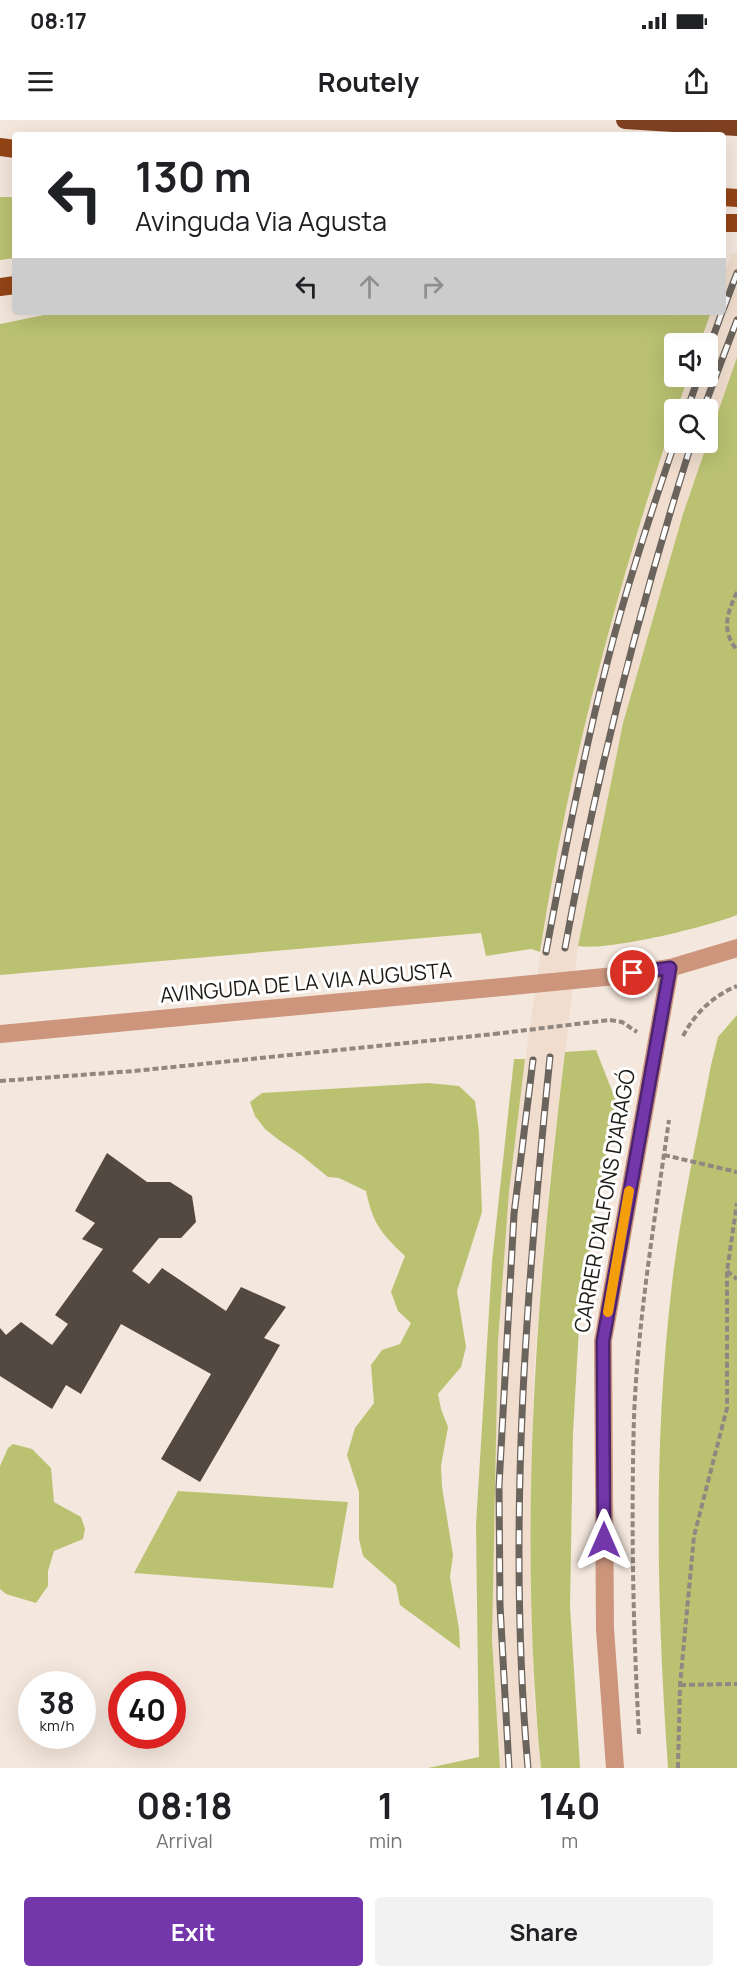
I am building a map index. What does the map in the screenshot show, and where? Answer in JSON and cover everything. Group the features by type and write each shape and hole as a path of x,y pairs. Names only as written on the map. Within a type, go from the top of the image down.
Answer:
{"highway":[{"path":"625,120 737,127"}],"street":[{"path":"670,968 737,948"},
{"name":"AVINGUDA DE LA VIA AUGUSTA","path":"0,1034 615,976 670,968"},
{"name":"CARRER D'ALFONS D'ARAGÓ","path":"615,1768 605,1629 603,1341 670,968"}],"path":[{"path":"737,592 727,611 728,639 737,650"},
{"path":"681,1039 692,1018 724,992 737,986"},
{"path":"0,1081 134,1071 610,1020"},
{"path":"639,1745 634,1651 634,1416 641,1330 670,1113"},
{"path":"664,1155 737,1172"},
{"path":"678,1768 680,1685 694,1536 727,1408 727,1271 737,1203"},
{"path":"727,1271 737,1279"},
{"path":"680,1685 737,1684"}],"shaded area":[{"path":"732,253 737,253 737,357 718,413 718,399 680,399 685,387 718,387 718,333 704,333 710,315 726,315 726,270"},
{"path":"664,449 664,453 704,453 683,514 623,723 578,946 550,1175 534,1370 531,1503 534,1695 541,1768 500,1768 492,1640 498,1341 509,1192 522,1082 552,874 592,691 623,577"}],"green space":[{"path":"0,197 12,197 12,258 0,260"},
{"path":"44,315 710,315 704,333 664,333 664,387 685,387 680,399 664,399 664,446 621,588 583,732 552,879 540,952 531,949 486,956 481,933 0,975 0,324"},
{"path":"737,357 737,915 703,926 634,942 592,947 578,946 623,723 683,514 704,453 718,453 718,412"},
{"path":"737,1015 737,1768 668,1768 659,1589 659,1471 665,1352 679,1236 711,1065 718,1037"},
{"path":"596,1050 616,1101 592,1230 579,1327 573,1433 570,1606 580,1768 541,1768 534,1678 531,1589 531,1499 539,1320 565,1052"},
{"path":"514,1059 525,1059 509,1192 498,1341 492,1640 500,1768 428,1768 479,1757 476,1525 492,1262"},
{"path":"428,1083 459,1086 475,1101 479,1132 482,1212 457,1291 466,1347 461,1367 438,1394 448,1427 441,1466 442,1487 453,1555 450,1577 460,1649 400,1605 396,1585 363,1556 359,1539 359,1492 347,1455 355,1428 374,1403 371,1365 382,1350 400,1344 411,1323 398,1311 391,1292 405,1256 379,1227 366,1191 339,1178 328,1177 279,1140 265,1129 255,1116 250,1102 262,1093"},
{"path":"13,1444 32,1449 51,1468 54,1502 81,1517 85,1529 83,1539 54,1551 48,1571 48,1586 36,1603 6,1594 0,1589 0,1466 8,1448"},
{"path":"178,1491 348,1502 333,1588 134,1573"}],"building":[{"path":"107,1153 147,1182 170,1182 192,1196 196,1222 181,1238 159,1238 132,1271 149,1284 162,1268 226,1311 241,1287 286,1307 264,1338 280,1345 200,1482 161,1459 211,1374 121,1324 81,1394 66,1385 52,1409 0,1376 0,1328 6,1335 21,1322 52,1345 68,1324 55,1315 103,1249 82,1239 95,1223 75,1211"}],"railway":[{"path":"726,302 737,273"},
{"path":"714,333 721,315"},
{"path":"707,399 737,320"},
{"path":"691,399 695,387"},
{"path":"546,952 597,702 630,582 671,453"},
{"path":"565,948 590,820 620,694 654,567 689,453"},
{"path":"528,1768 522,1679 519,1501 533,1234 550,1057"},
{"path":"509,1768 500,1605 499,1486 514,1214 533,1060"}],"slow traffic":[{"path":"608,1312 629,1191"}],"route":[{"path":"604,1540 603,1341 670,968 633,973"}]}
